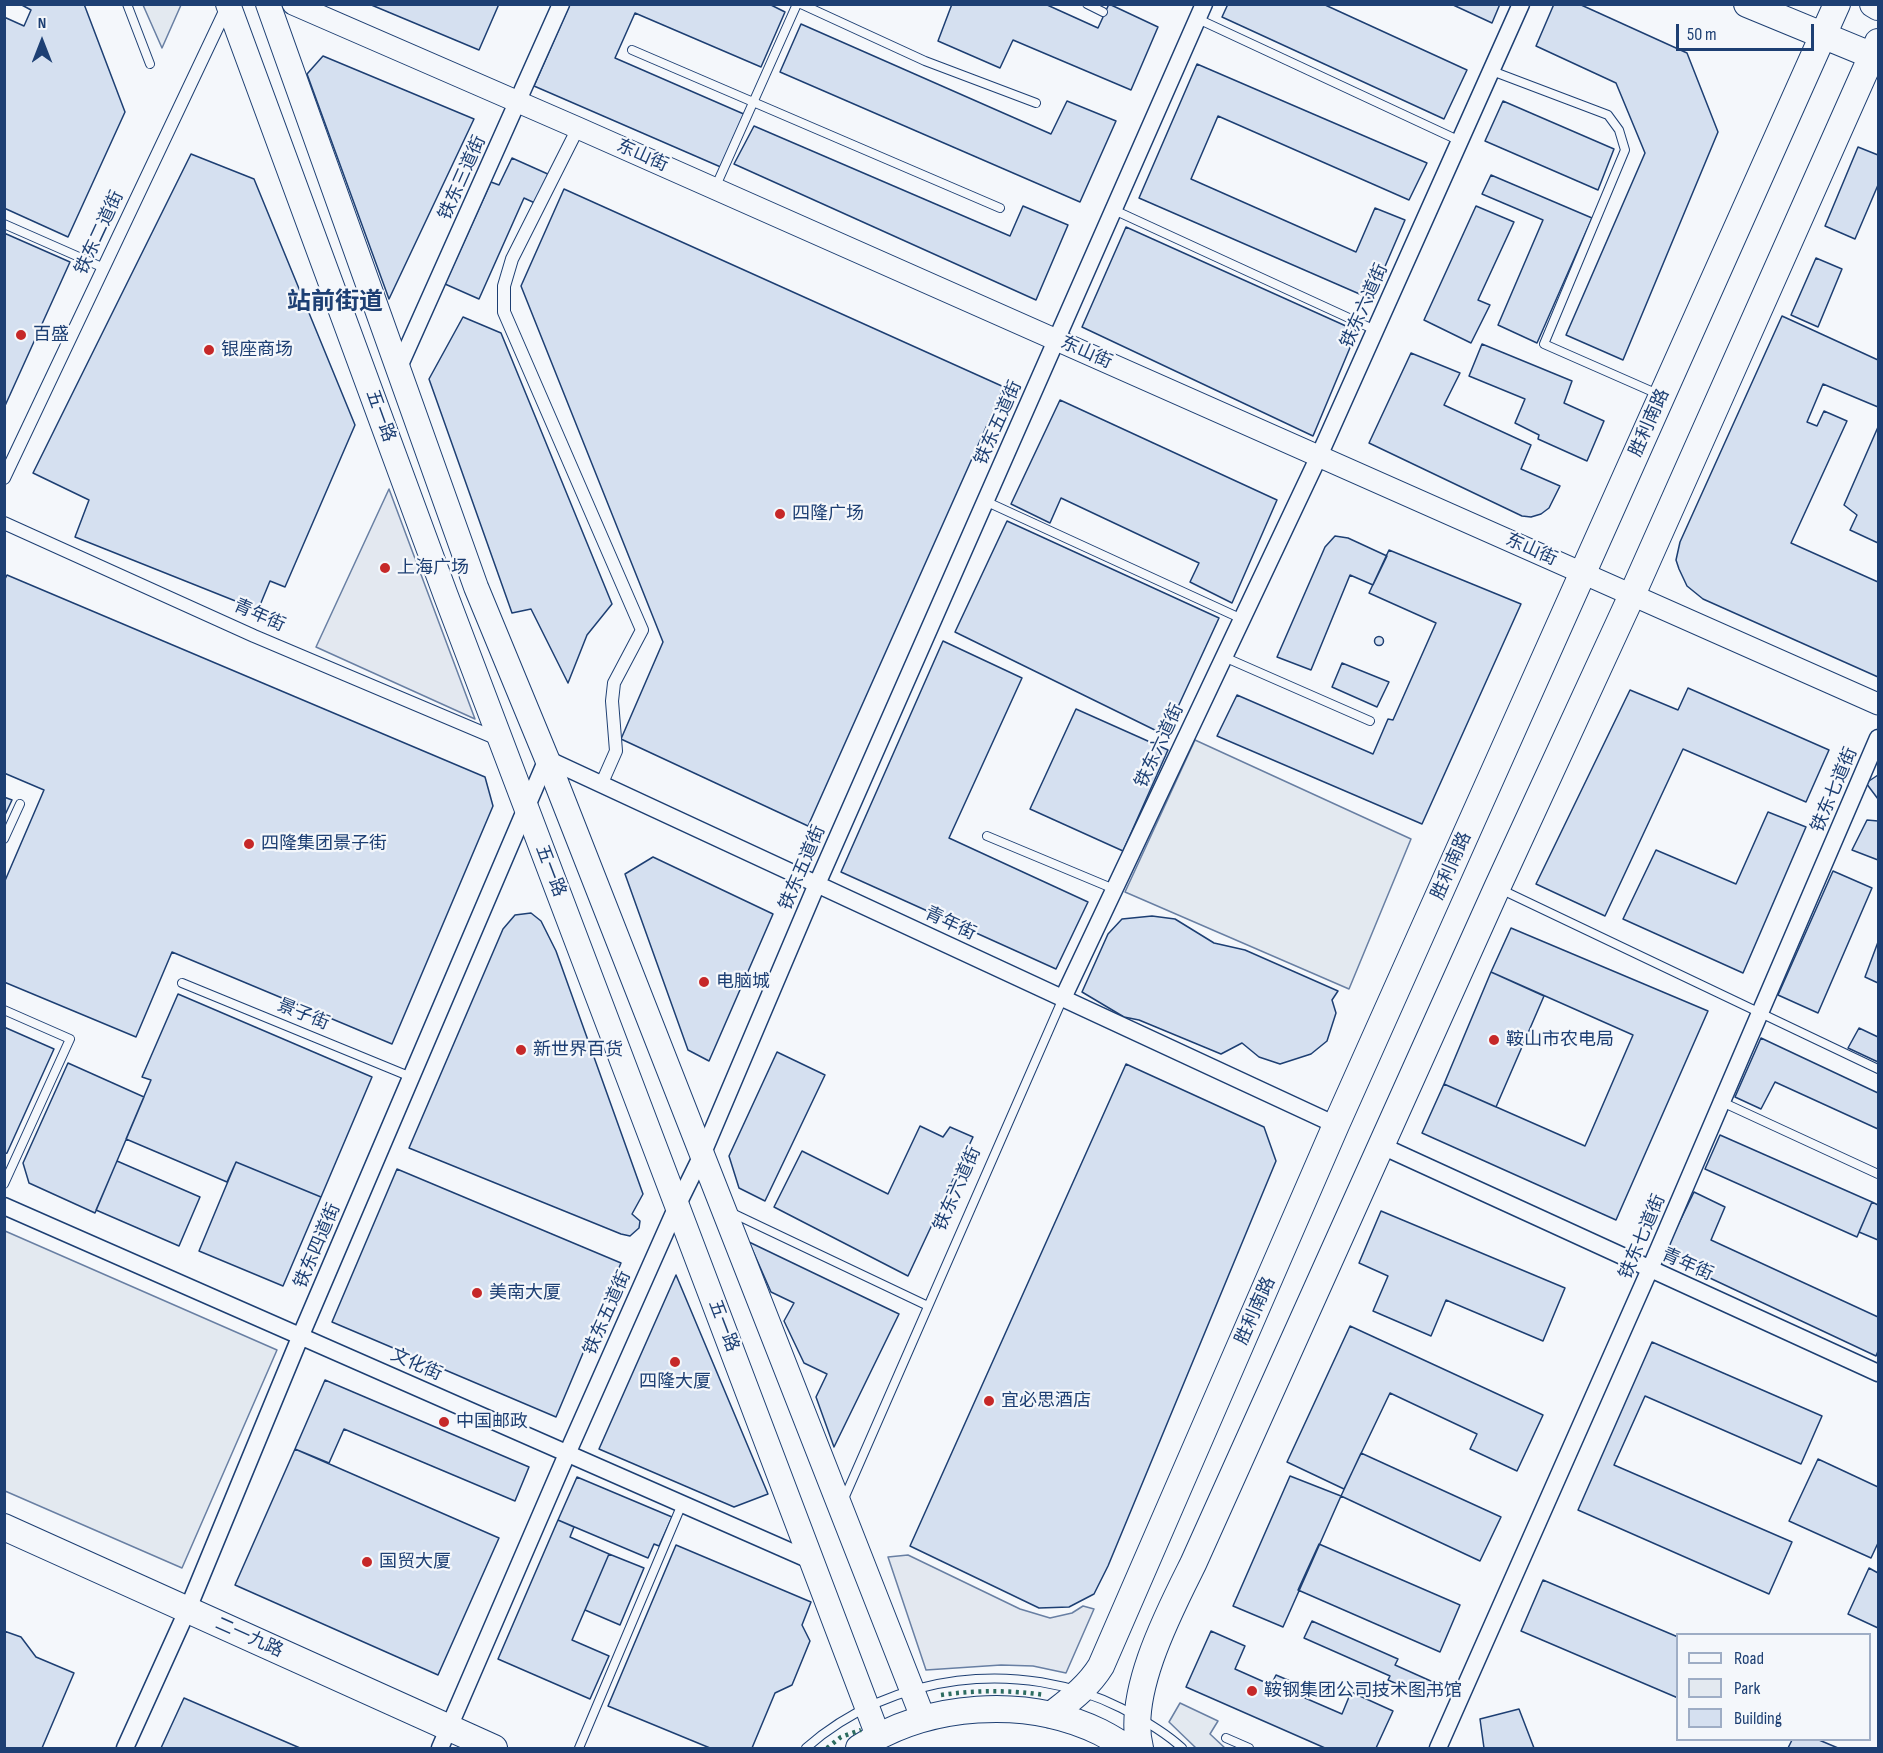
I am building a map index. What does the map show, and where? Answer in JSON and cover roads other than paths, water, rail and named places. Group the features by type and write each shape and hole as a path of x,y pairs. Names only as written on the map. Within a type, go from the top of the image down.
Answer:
{"main road":[{"name":"五一路","path":"228,4 526,807 867,1707 868,1742"},
{"name":"五一路","path":"268,4 476,587 547,759 923,1718"},
{"path":"1125,1612 1122,1630 1126,1644 1136,1650 1146,1648 1153,1641 1169,1613 1193,1564 1877,52 1824,37 1747,4"},
{"name":"胜利南路","path":"1051,1715 1081,1691 1093,1679 1101,1666 1336,1125 1837,4"},
{"path":"1873,4 1878,7"},
{"name":"二一九路","path":"4,1527 187,1611 444,1739 494,1749"},
{"path":"1140,1749 1137,1733 1138,1717 1149,1664 1169,1613"},
{"path":"868,1742 923,1718 965,1710 1008,1709 1051,1715 1099,1732 1128,1749"}],"street":[{"name":"铁东二道街","path":"4,478 228,4"},
{"name":"东山街","path":"293,4 1878,704"},
{"name":"铁东三道街","path":"399,367 561,4"},
{"name":"铁东六道街","path":"1063,998 1319,456 1521,4"},
{"name":"铁东五道街","path":"444,1739 567,1454 702,1155 817,884 1201,12"},
{"path":"578,128 512,259 504,286 504,312 642,630 614,683 612,701 616,751 601,785"},
{"name":"青年街","path":"4,523 254,636 501,740"},
{"name":"铁东七道街","path":"1438,1749 1650,1269 1878,738"},
{"name":"青年街","path":"547,759 1336,1125"},
{"name":"铁东四道街","path":"125,1749 187,1611 301,1335 547,759"},
{"name":"青年街","path":"1382,1146 1878,1373"},
{"name":"文化街","path":"4,1206 812,1561"}],"lane":[{"path":"127,4 150,64"},
{"path":"715,189 799,4 925,61 1036,103"},
{"path":"1087,4 1103,12"},
{"path":"1201,12 1460,141"},
{"path":"632,50 753,104 1000,208"},
{"path":"1492,71 1608,115 1619,130 1625,150 1544,344 1662,396"},
{"path":"1114,210 1375,330"},
{"path":"4,224 104,268"},
{"path":"985,501 1242,620"},
{"path":"1224,657 1371,721"},
{"path":"4,839 20,804"},
{"path":"987,836 1114,889"},
{"path":"1497,888 1878,1069"},
{"name":"景子街","path":"182,983 411,1077"},
{"name":"铁东六道街","path":"840,1507 1063,998"},
{"path":"4,1010 70,1039 4,1184"},
{"path":"1722,1102 1878,1173"},
{"path":"724,1209 928,1306"},
{"path":"579,1749 682,1504"},
{"path":"806,1749 823,1734 867,1707 912,1689 948,1681 985,1678 1023,1679 1081,1691 1110,1702 1138,1717 1182,1749"},
{"path":"1226,1738 1249,1749"}],"place":[{"name":"百盛","path":"21,335"},
{"name":"银座商场","path":"209,350"},
{"name":"四隆广场","path":"780,514"},
{"name":"上海广场","path":"385,568"},
{"name":"四隆集团景子街","path":"249,844"},
{"name":"电脑城","path":"704,982"},
{"name":"鞍山市农电局","path":"1494,1040"},
{"name":"新世界百货","path":"521,1050"},
{"name":"美南大厦","path":"477,1293"},
{"name":"四隆大厦","path":"675,1362"},
{"name":"宜必思酒店","path":"989,1401"},
{"name":"中国邮政","path":"444,1422"},
{"name":"国贸大厦","path":"367,1562"},
{"name":"鞍钢集团公司技术图书馆","path":"1252,1691"}],"district":[{"name":"站前街道","path":"335,303"}]}
